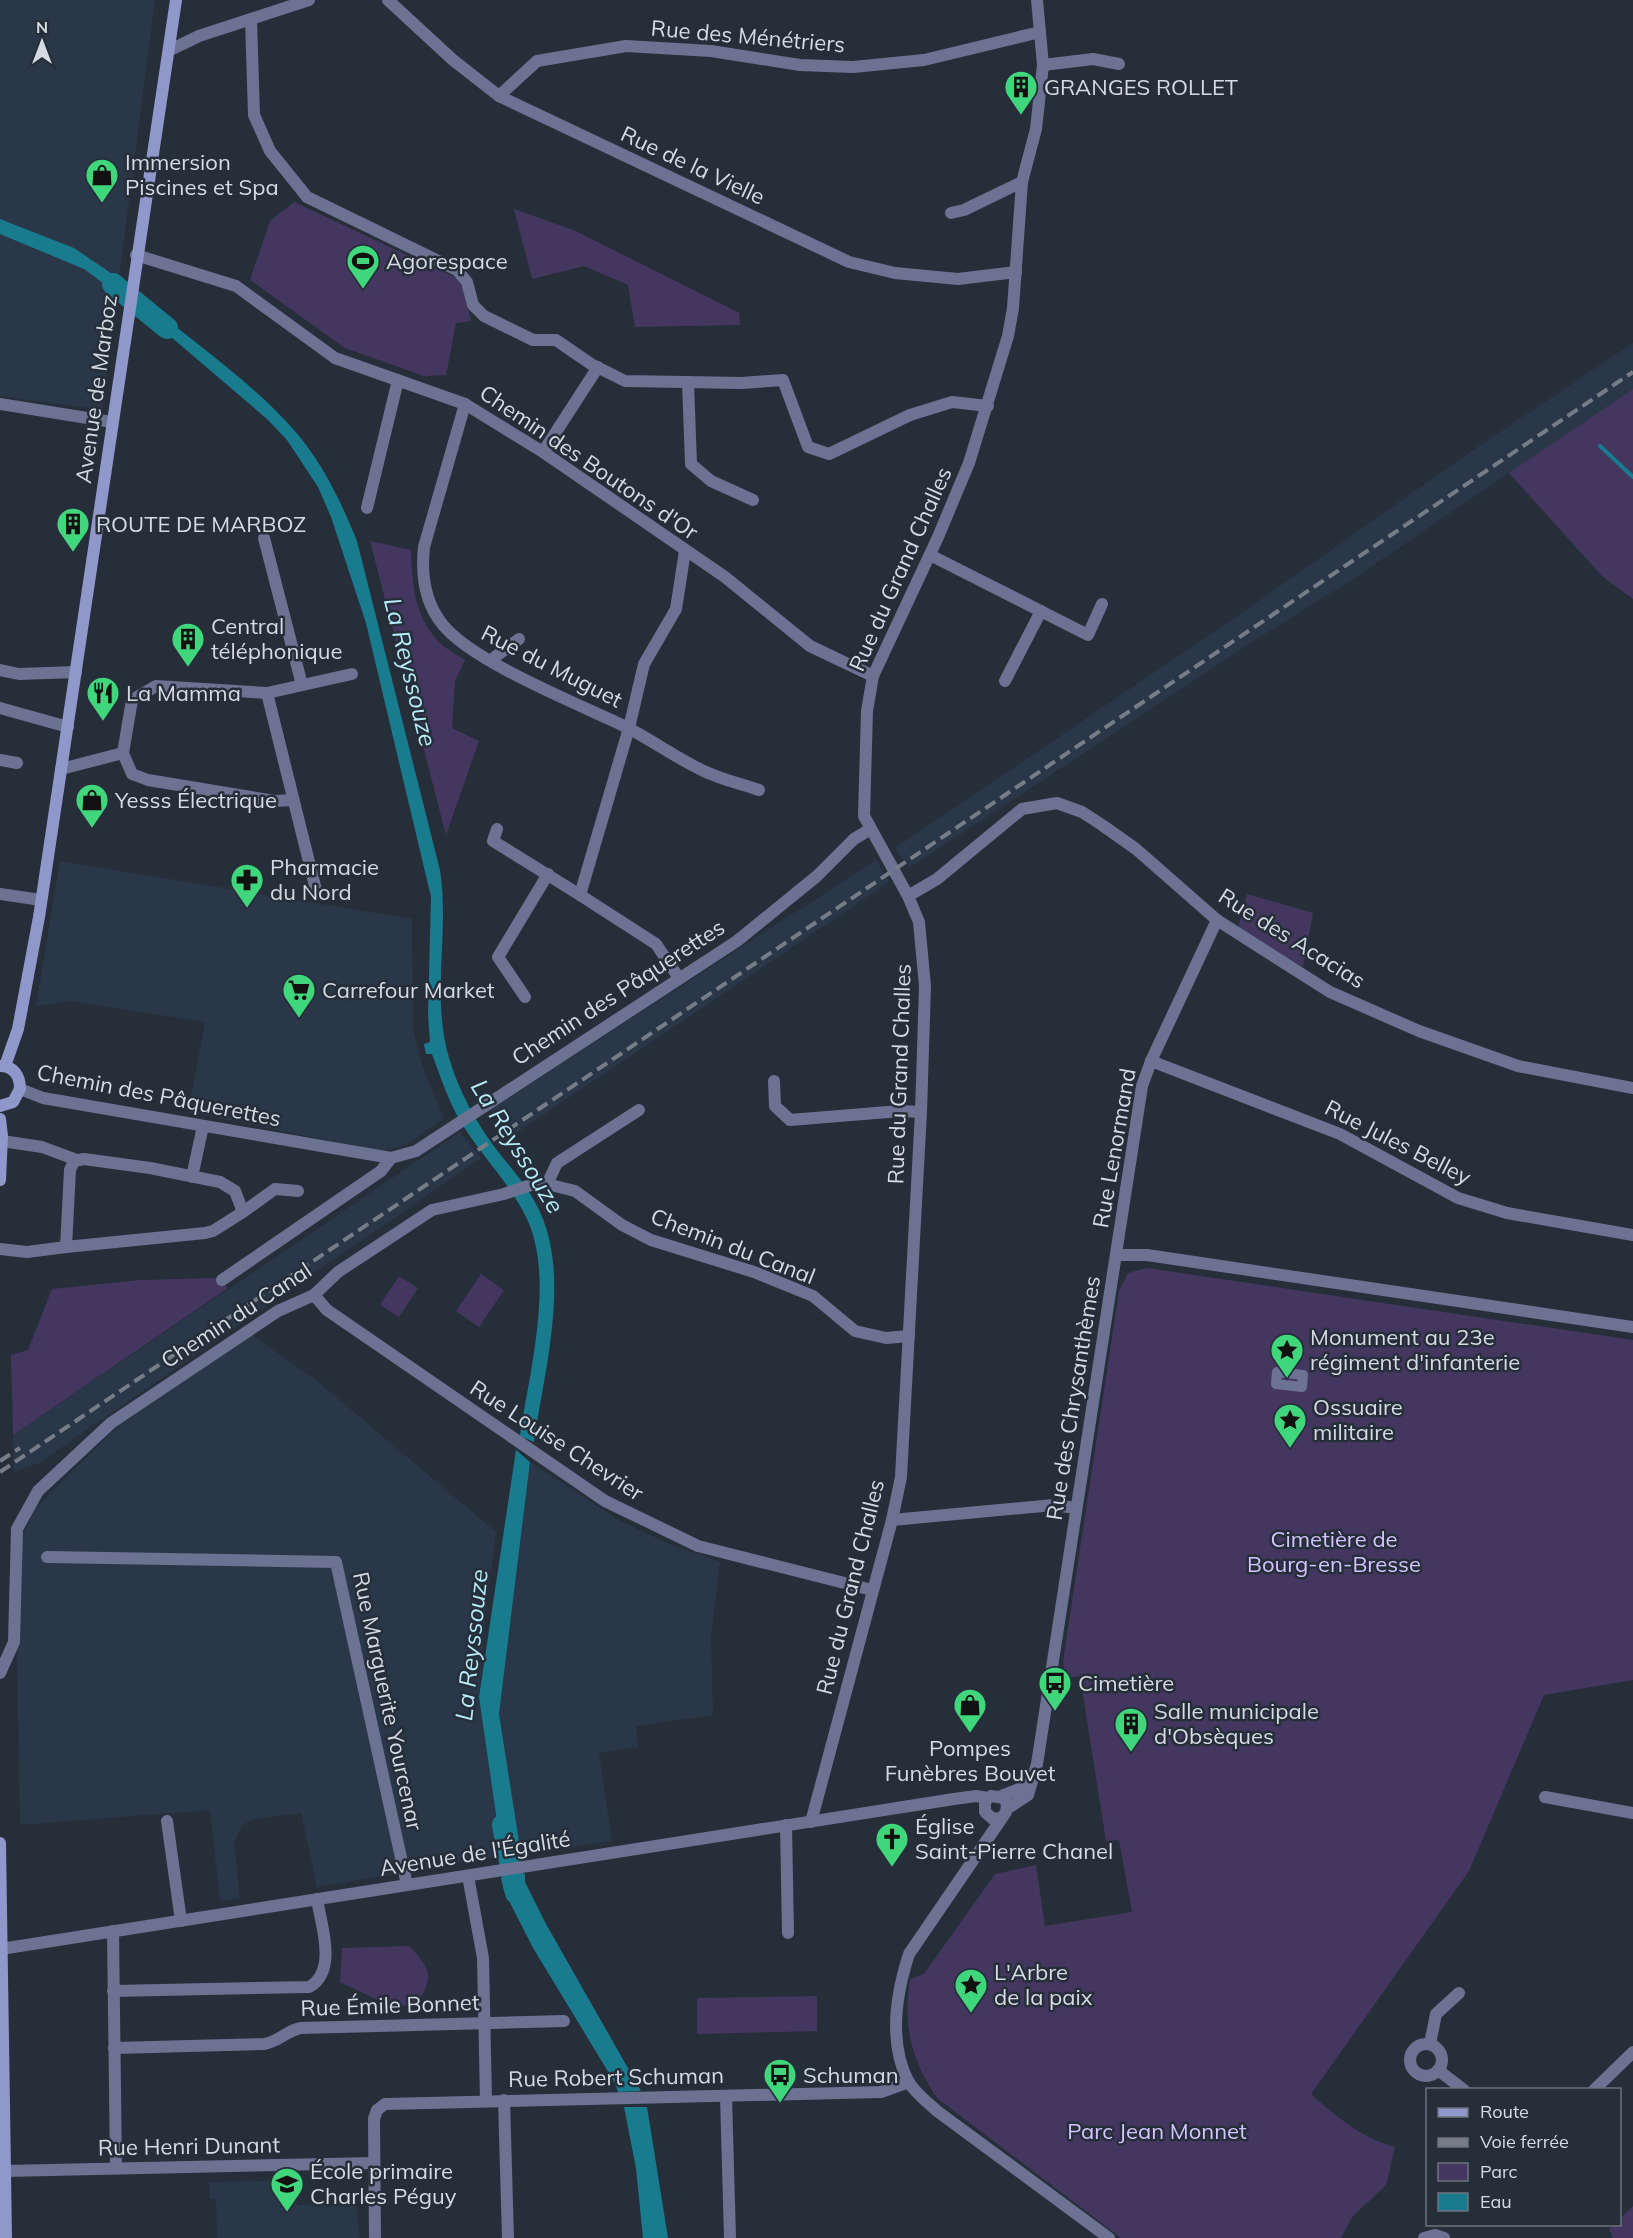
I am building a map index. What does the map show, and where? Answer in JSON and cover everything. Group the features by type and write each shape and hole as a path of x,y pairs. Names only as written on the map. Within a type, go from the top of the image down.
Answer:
{"main road":[{"name":"Avenue de Marboz","path":"3,1066 25,998 41,900 176,0"},
{"path":"0,1106 13,1102 20,1089 17,1074 3,1066"},
{"path":"0,1119 2,1141 0,1180"},
{"path":"0,1843 6,2238"}],"street":[{"path":"170,50 199,36 309,0"},
{"name":"Rue de la Vielle","path":"388,0 453,60 499,96 849,262 895,273 958,279 1016,272"},
{"name":"Rue du Grand Challes","path":"811,1821 892,1520 901,1477 921,1112 926,986 919,922 908,896 869,830 864,816 867,711 873,676 930,555 969,463 1008,336 1016,272 1022,182 1036,129 1043,65 1037,0"},
{"path":"251,19 254,115 270,151 307,197 457,270 467,282 473,304 483,316 533,340 556,340 598,368 625,381 742,383 783,380 808,447 829,454 910,415 952,402 988,406"},
{"name":"Rue des Ménétriers","path":"499,96 537,61 627,46 711,51 800,65 853,67 924,60 1041,32"},
{"path":"1043,65 1093,59 1119,64"},
{"path":"951,213 964,210 1022,182"},
{"name":"Chemin des Boutons d'Or","path":"136,255 236,286 335,358 465,404 543,452 725,577 810,646 873,676"},
{"path":"543,452 598,368"},
{"path":"367,508 398,380"},
{"path":"688,382 691,464 711,481 753,500"},
{"path":"0,404 112,422"},
{"name":"Rue du Muguet","path":"465,404 424,547 422,564 425,591 444,626 464,645 491,660 629,728 707,772 759,790"},
{"path":"264,538 302,685"},
{"path":"580,895 629,728 644,664 676,609 686,551"},
{"path":"930,555 1088,635 1102,604"},
{"path":"1005,681 1041,611"},
{"path":"491,660 519,639"},
{"path":"0,670 19,674 76,672"},
{"path":"293,800 275,801 148,780 132,774 123,753 132,700 156,686 267,693 352,674"},
{"path":"267,693 317,894"},
{"path":"0,708 68,727"},
{"path":"61,769 123,753"},
{"path":"0,760 17,763"},
{"name":"Rue des Acacias","path":"908,896 937,879 1022,809 1057,803 1082,812 1136,849 1217,920 1330,992 1419,1031 1518,1066 1633,1088"},
{"path":"497,829 493,841 656,944 679,978"},
{"name":"Chemin des Pâquerettes","path":"20,1089 43,1098 391,1158 416,1151 736,941 817,876 854,839 869,830"},
{"path":"525,997 498,957 548,874"},
{"path":"0,894 41,900"},
{"name":"Rue Lenormand","path":"1117,1254 1142,1086 1151,1061 1217,920"},
{"name":"Rue Jules Belley","path":"1151,1061 1340,1134 1458,1198 1507,1213 1633,1234"},
{"path":"774,1081 775,1106 790,1120 900,1111 921,1112"},
{"path":"547,1184 557,1163 639,1110"},
{"path":"192,1177 203,1126"},
{"path":"2,1141 42,1147 76,1160 150,1168 230,1186 235,1191 243,1212"},
{"path":"222,1280 381,1171 391,1158"},
{"path":"66,1247 69,1176 71,1166 76,1160"},
{"name":"Chemin du Canal","path":"0,1673 14,1642 17,1529 38,1491 111,1423 278,1311 314,1295 338,1272 432,1210 504,1194 531,1185 547,1184 575,1191 622,1224 651,1240 754,1272 813,1296 840,1321 855,1331 886,1338 909,1336"},
{"path":"0,1249 27,1252 205,1233 213,1231 275,1189 298,1191"},
{"name":"Rue des Chrysanthèmes","path":"994,1810 1028,1795 1033,1778 1117,1254 1147,1255 1633,1328"},
{"name":"Rue Louise Chevrier","path":"314,1295 327,1310 536,1456 605,1501 698,1546 872,1590"},
{"path":"892,1520 1054,1505 1076,1508"},
{"name":"Rue Marguerite Yourcenar","path":"47,1557 336,1563 407,1885"},
{"path":"1033,1778 1019,1789 1001,1796 994,1810 995,1832 909,1954 900,1979 896,2020 903,2068 909,2082 937,2110 1109,2238"},
{"path":"1545,1797 1633,1813"},
{"name":"Avenue de l'Égalité","path":"1,1949 954,1799 994,1810"},
{"path":"167,1821 181,1921"},
{"path":"786,1825 788,1933"},
{"path":"468,1876 483,1958 486,2100"},
{"path":"113,1991 309,1987 318,1982 324,1974 326,1958 316,1899"},
{"path":"113,1932 116,2168"},
{"path":"1430,2044 1436,2014 1459,1993"},
{"name":"Rue Émile Bonnet","path":"114,2048 264,2044 274,2042 292,2029 301,2028 564,2020"},
{"path":"1430,2044 1441,2054 1438,2070 1434,2074 1421,2075 1410,2063 1414,2049 1430,2044"},
{"path":"1596,2088 1633,2052"},
{"path":"1438,2070 1461,2088"},
{"name":"Rue Robert Schuman","path":"374,2163 374,2119 377,2110 385,2104 881,2092 909,2082"},
{"path":"726,2096 730,2238"},
{"path":"504,2100 508,2238"},
{"path":"374,2163 375,2238"},
{"name":"Rue Henri Dunant","path":"4,2175 116,2168 374,2163"},
{"path":"1424,2238 1435,2235 1444,2238"}],"shaded area":[{"path":"0,0 155,0 102,410 0,396"},
{"path":"1633,343 1633,389 1350,581 1260,637 909,868 895,848 1230,621 1479,446"},
{"path":"876,860 889,882 509,1138 490,1110"},
{"path":"60,861 412,919 413,1030 422,1065 444,1118 407,1145 380,1151 188,1112 205,1022 69,1001 36,1006"},
{"path":"460,1132 481,1158 39,1463 14,1472 13,1435"},
{"path":"252,1335 316,1380 496,1532 487,1601 479,1697 502,1856 317,1887 301,1813 253,1819 243,1825 234,1842 240,1898 220,1901 210,1810 20,1825 17,1661 20,1542 35,1509 115,1429"},
{"path":"530,1462 619,1520 669,1544 720,1562 711,1635 713,1715 636,1726 638,1747 599,1753 612,1841 521,1854 499,1714"},
{"name":"École primaire Charles Péguy","path":"296,2180 297,2205 356,2204 360,2238 217,2238 216,2201 220,2199 210,2199 209,2182"}],"green space":[{"name":"Agorespace","path":"294,202 456,278 462,286 471,321 456,323 446,375 424,376 345,348 250,280 270,221"},
{"path":"514,209 573,230 739,313 740,325 635,327 628,285 584,266 532,279"},
{"path":"1633,389 1633,599 1602,576 1509,473"},
{"path":"370,541 411,550 416,598 423,620 440,643 465,660 455,681 452,728 479,741 446,835"},
{"path":"1247,894 1313,913 1303,967 1238,928"},
{"name":"Cimetière de Bourg-en-Bresse","path":"1147,1268 1633,1340 1633,1680 1544,1695 1469,1871 1311,2094 1361,2133 1395,2147 1386,2185 1352,2217 1341,2238 1121,2238 937,2098 921,2070 911,2042 908,2012 910,1979 924,1974 995,1874 1036,1865 1045,1926 1132,1912 1119,1840 1106,1841 1080,1676 1065,1678 1063,1661 1119,1291 1128,1273"},
{"path":"481,1274 504,1290 479,1327 456,1311"},
{"path":"399,1276 418,1288 399,1317 380,1305"},
{"path":"217,1278 228,1288 13,1435 11,1355 28,1350 52,1289 141,1280"},
{"path":"409,1946 422,1961 428,1973 426,1986 417,2004 392,2007 340,1982 342,1948"},
{"path":"817,1996 817,2031 697,2034 697,1998"},
{"path":"1633,2206 1633,2238 1613,2238 1609,2229 1613,2226 1621,2226 1621,2218"}],"water":[{"path":"0,219 74,248 127,284 126,300 84,269 0,234"},
{"path":"144,301 241,379 294,430 330,482 357,541 440,870 443,918 441,1014 450,1061 458,1084 475,1118 536,1204 547,1231 553,1259 553,1321 534,1442 520,1436 537,1326 539,1269 535,1243 520,1205 466,1130 450,1102 432,1054 426,1054 424,1044 430,1042 428,1014 431,897 366,623 331,517 318,487 287,440 267,419 143,313"},
{"path":"516,1450 530,1462 499,1714 521,1854 502,1856 479,1697"},
{"path":"525,1874 525,1882 546,1924 641,2091 618,2092 615,2083 533,1948 504,1891 501,1878"},
{"path":"624,2107 647,2107 668,2238 643,2238 636,2168"}],"waterway":[{"name":"La Reyssouze","path":"113,284 167,328"},
{"path":"1600,446 1633,477"},
{"name":"La Reyssouze","path":"503,1825 516,1893"}],"railway":[{"path":"0,1472 1633,372"},
{"path":"0,1461 20,1448"}],"place":[{"name":"GRANGES ROLLET","path":"1021,116"},
{"name":"Immersion Piscines et Spa","path":"102,204"},
{"name":"Agorespace","path":"363,290"},
{"name":"ROUTE DE MARBOZ","path":"73,553"},
{"name":"Central téléphonique","path":"188,668"},
{"name":"La Mamma","path":"103,722"},
{"name":"Yesss Électrique","path":"92,829"},
{"name":"Pharmacie du Nord","path":"247,909"},
{"name":"Carrefour Market","path":"299,1019"},
{"name":"Monument au 23e régiment d'infanterie","path":"1287,1379"},
{"name":"Ossuaire militaire","path":"1290,1449"},
{"name":"Cimetière","path":"1055,1712"},
{"name":"Pompes Funèbres Bouvet","path":"970,1734"},
{"name":"Salle municipale d'Obsèques","path":"1131,1753"},
{"name":"Église Saint-Pierre Chanel","path":"892,1868"},
{"name":"L'Arbre de la paix","path":"971,2014"},
{"name":"Schuman","path":"780,2104"},
{"name":"École primaire Charles Péguy","path":"287,2213"}],"park label":[{"name":"Parc Jean Monnet","path":"1157,2131"}]}
